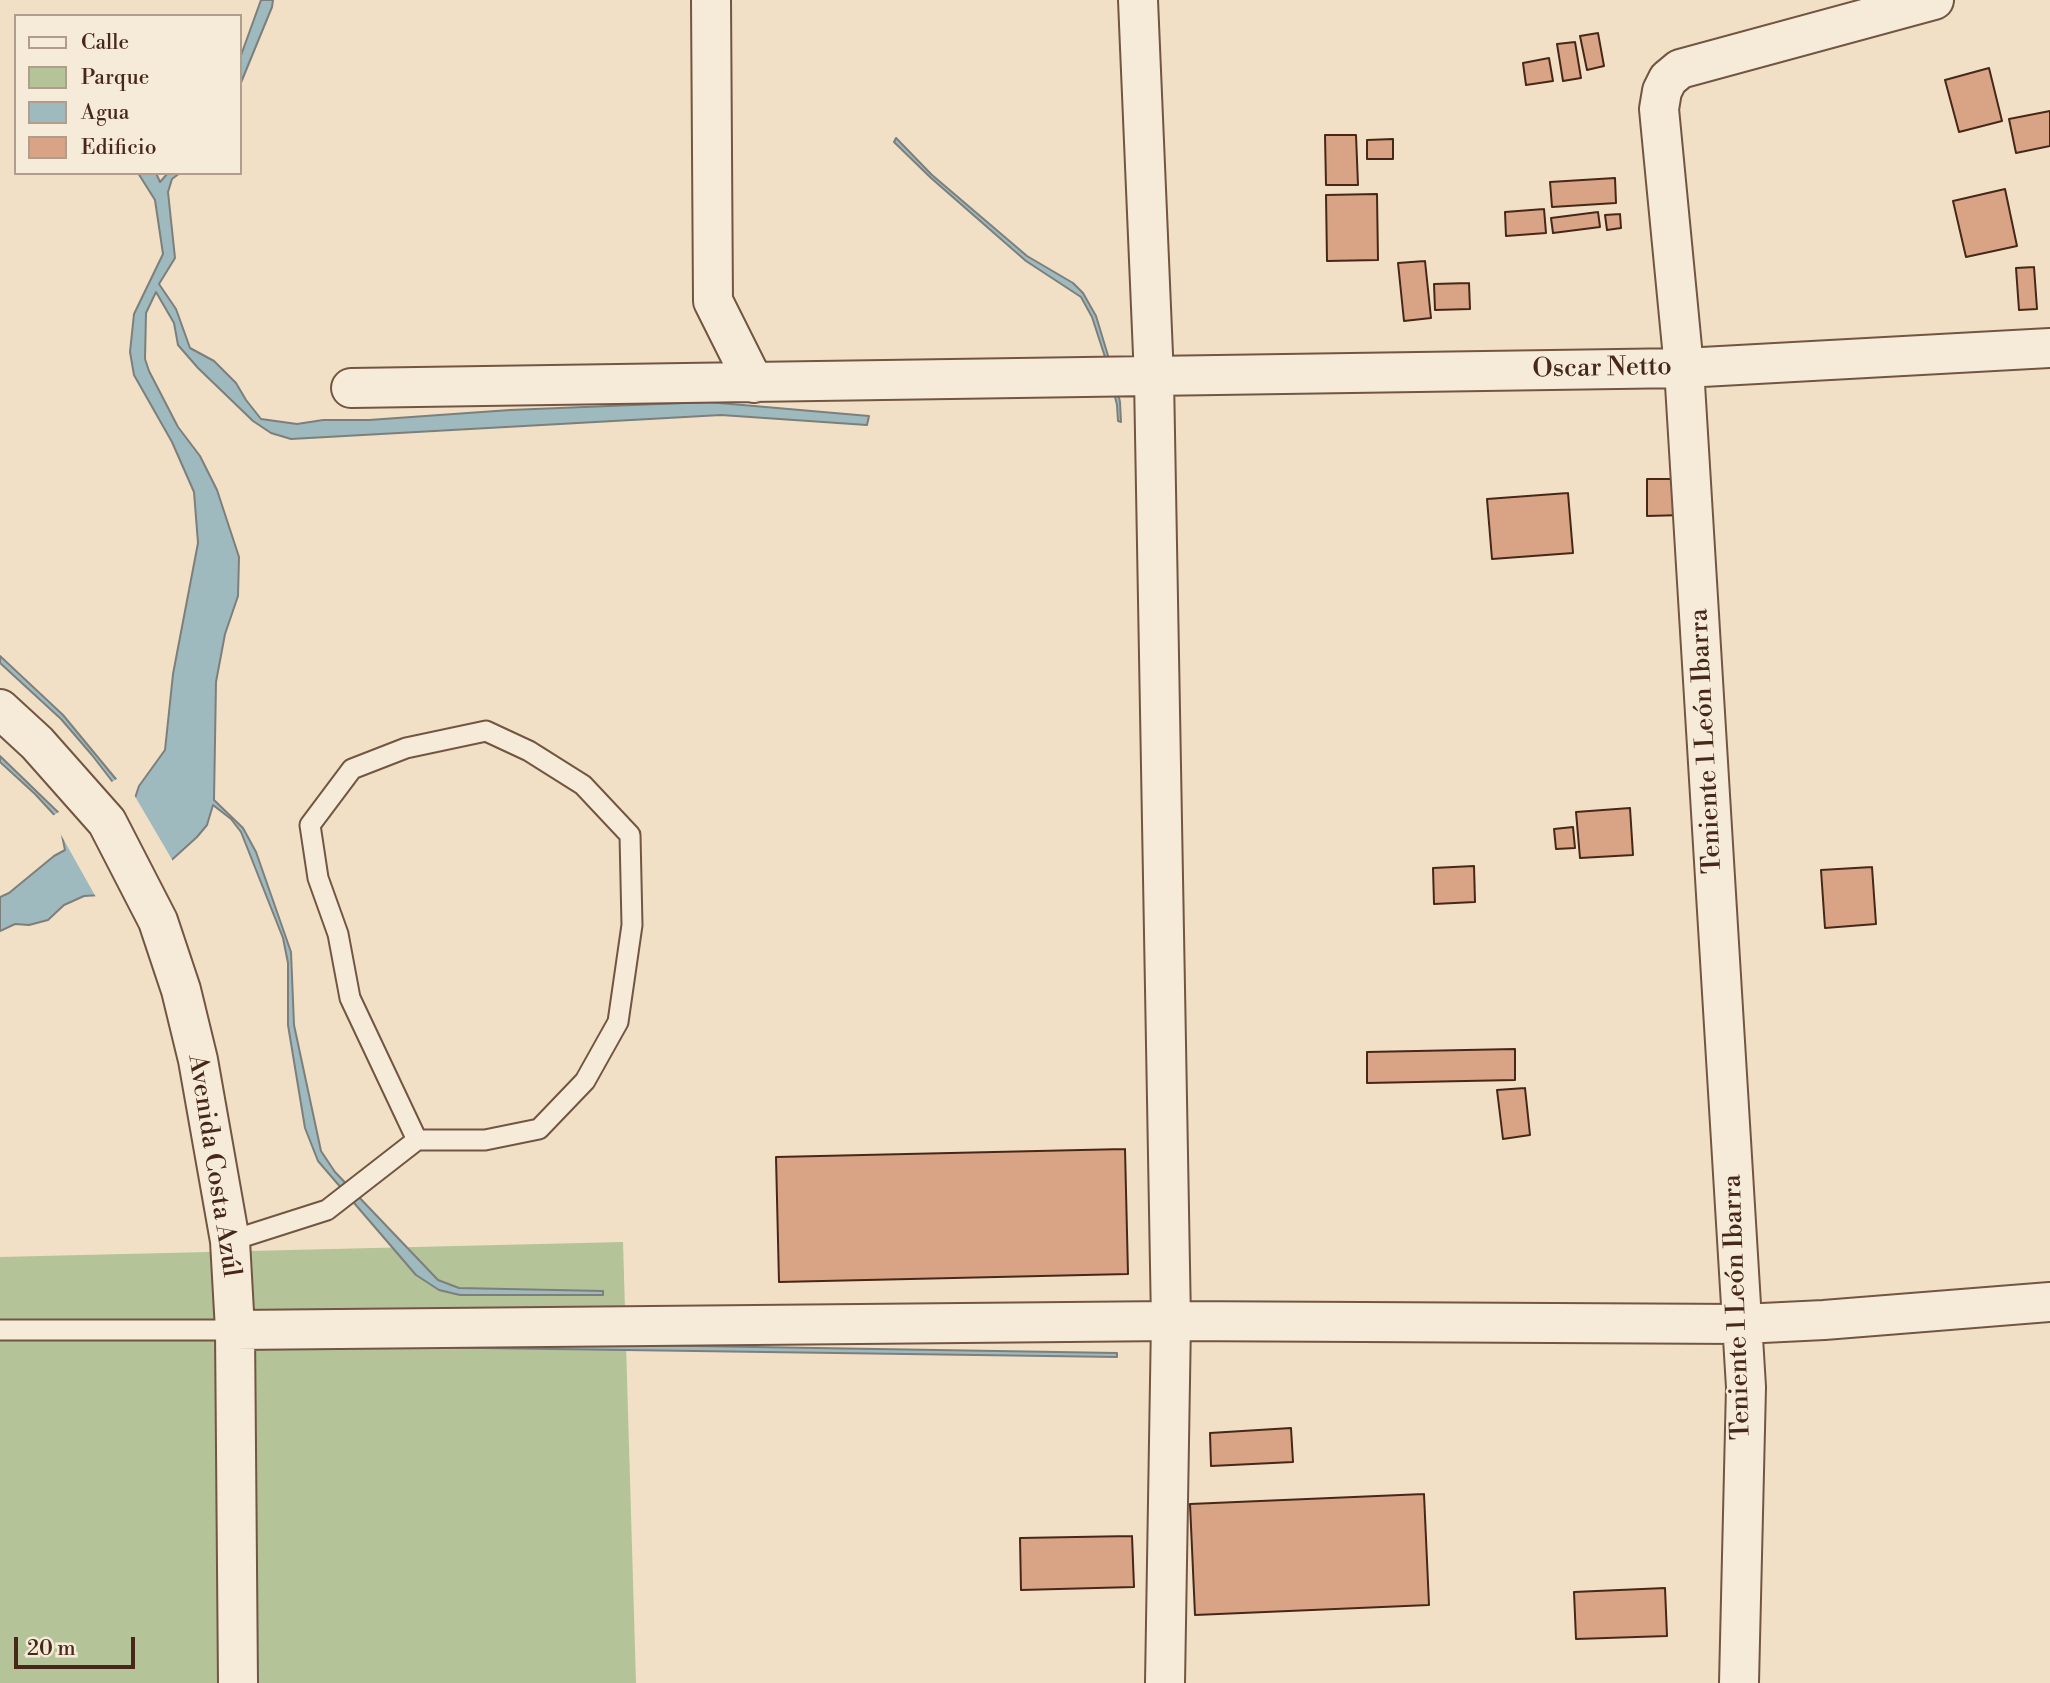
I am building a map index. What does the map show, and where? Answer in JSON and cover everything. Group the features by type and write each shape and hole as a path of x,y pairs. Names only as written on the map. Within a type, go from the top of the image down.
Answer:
{"street":[{"path":"711,0 713,301 754,383"},
{"path":"1138,0 1154,378 1171,1321 1165,1683"},
{"name":"Teniente 1 León Ibarra","path":"1739,1683 1746,1387 1684,368 1659,109 1662,91 1668,79 1681,69 1934,0"},
{"name":"Oscar Netto","path":"351,388 1684,368 2050,348"},
{"name":"Avenida Costa Azúl","path":"0,709 37,743 107,822 158,921 181,990 198,1060 230,1241 235,1330 238,1683"},
{"path":"235,1330 1171,1321 1742,1324 2050,1302"}],"lane":[{"path":"230,1241 327,1210 417,1140 485,1140 539,1129 585,1081 618,1022 632,925 630,835 583,785 529,751 486,731 406,748 352,769 310,825 317,878 338,934 350,998 417,1140"},
{"path":"0,1330 235,1330"}],"green space":[{"path":"623,1242 636,1683 0,1683 0,1257"}],"water":[{"path":"261,0 273,0 242,80 242,52"},
{"path":"896,138 932,175 1027,256 1073,283 1083,293 1096,316 1113,372 1120,402 1121,422 1118,421 1117,405 1106,360 1092,317 1081,297 1026,261 931,178 894,142"},
{"path":"139,175 157,175 160,182 166,175 177,175 172,179 168,192 175,258 159,284 176,309 190,348 214,361 236,383 261,419 297,424 323,420 369,420 510,410 708,402 869,416 867,425 721,415 291,439 271,433 253,421 198,368 178,345 174,323 156,292 146,313 145,359 149,371 178,427 200,456 217,490 239,557 238,596 225,634 216,682 214,800 243,828 256,852 291,952 294,1025 321,1151 335,1172 438,1280 459,1288 603,1291 603,1295 460,1295 439,1290 416,1275 318,1161 305,1128 288,1025 288,963 283,938 241,832 231,819 213,805 207,825 165,866 132,807 92,755 61,719 0,663 0,656 63,715 134,801 139,786 165,750 173,674 198,543 194,492 172,442 134,375 130,352 134,314 163,254 155,200"},
{"path":"0,756 63,817 70,847 101,895 84,896 64,905 48,920 29,925 15,924 0,931 0,897 65,850 59,820 0,762"},
{"path":"275,1339 1117,1353 1117,1357 273,1345"}],"pier":[{"path":"120,777 133,793 174,863 166,869 162,868 128,812 128,807 110,783"},
{"path":"62,810 70,824 73,842 77,844 104,894 103,898 97,899 51,817"}],"building":[{"path":"1598,33 1604,66 1587,70 1580,36"},
{"path":"1575,42 1581,78 1563,81 1557,44"},
{"path":"1549,58 1553,81 1526,85 1523,63"},
{"path":"1989,68 2002,121 1959,132 1945,80"},
{"path":"2050,111 2050,146 2016,153 2009,119"},
{"path":"1325,135 1356,135 1358,185 1326,185"},
{"path":"1393,139 1393,159 1367,159 1367,140"},
{"path":"1615,178 1616,203 1552,207 1550,182"},
{"path":"2005,189 2017,246 1966,257 1953,201"},
{"path":"1377,194 1378,260 1327,261 1326,195"},
{"path":"1544,209 1546,233 1506,236 1505,212"},
{"path":"1598,212 1600,227 1553,233 1551,218"},
{"path":"1620,214 1621,228 1607,230 1605,215"},
{"path":"1425,261 1431,318 1404,321 1398,263"},
{"path":"2034,267 2037,309 2019,310 2016,268"},
{"path":"1469,283 1470,309 1435,310 1434,284"},
{"path":"1647,479 1684,479 1684,515 1647,516"},
{"path":"1568,493 1573,553 1492,559 1487,499"},
{"path":"1630,808 1633,855 1580,858 1576,812"},
{"path":"1573,827 1575,848 1556,849 1554,829"},
{"path":"1474,866 1475,902 1434,904 1433,868"},
{"path":"1872,867 1876,924 1825,928 1821,870"},
{"path":"1515,1049 1515,1080 1367,1083 1367,1052"},
{"path":"1525,1088 1530,1135 1503,1139 1497,1090"},
{"path":"1125,1149 1128,1274 779,1282 776,1157"},
{"path":"1291,1428 1293,1462 1211,1466 1210,1433"},
{"path":"1424,1494 1429,1605 1195,1615 1190,1504"},
{"path":"1132,1536 1134,1587 1021,1590 1020,1538"},
{"path":"1665,1588 1667,1636 1576,1639 1574,1592"}]}
